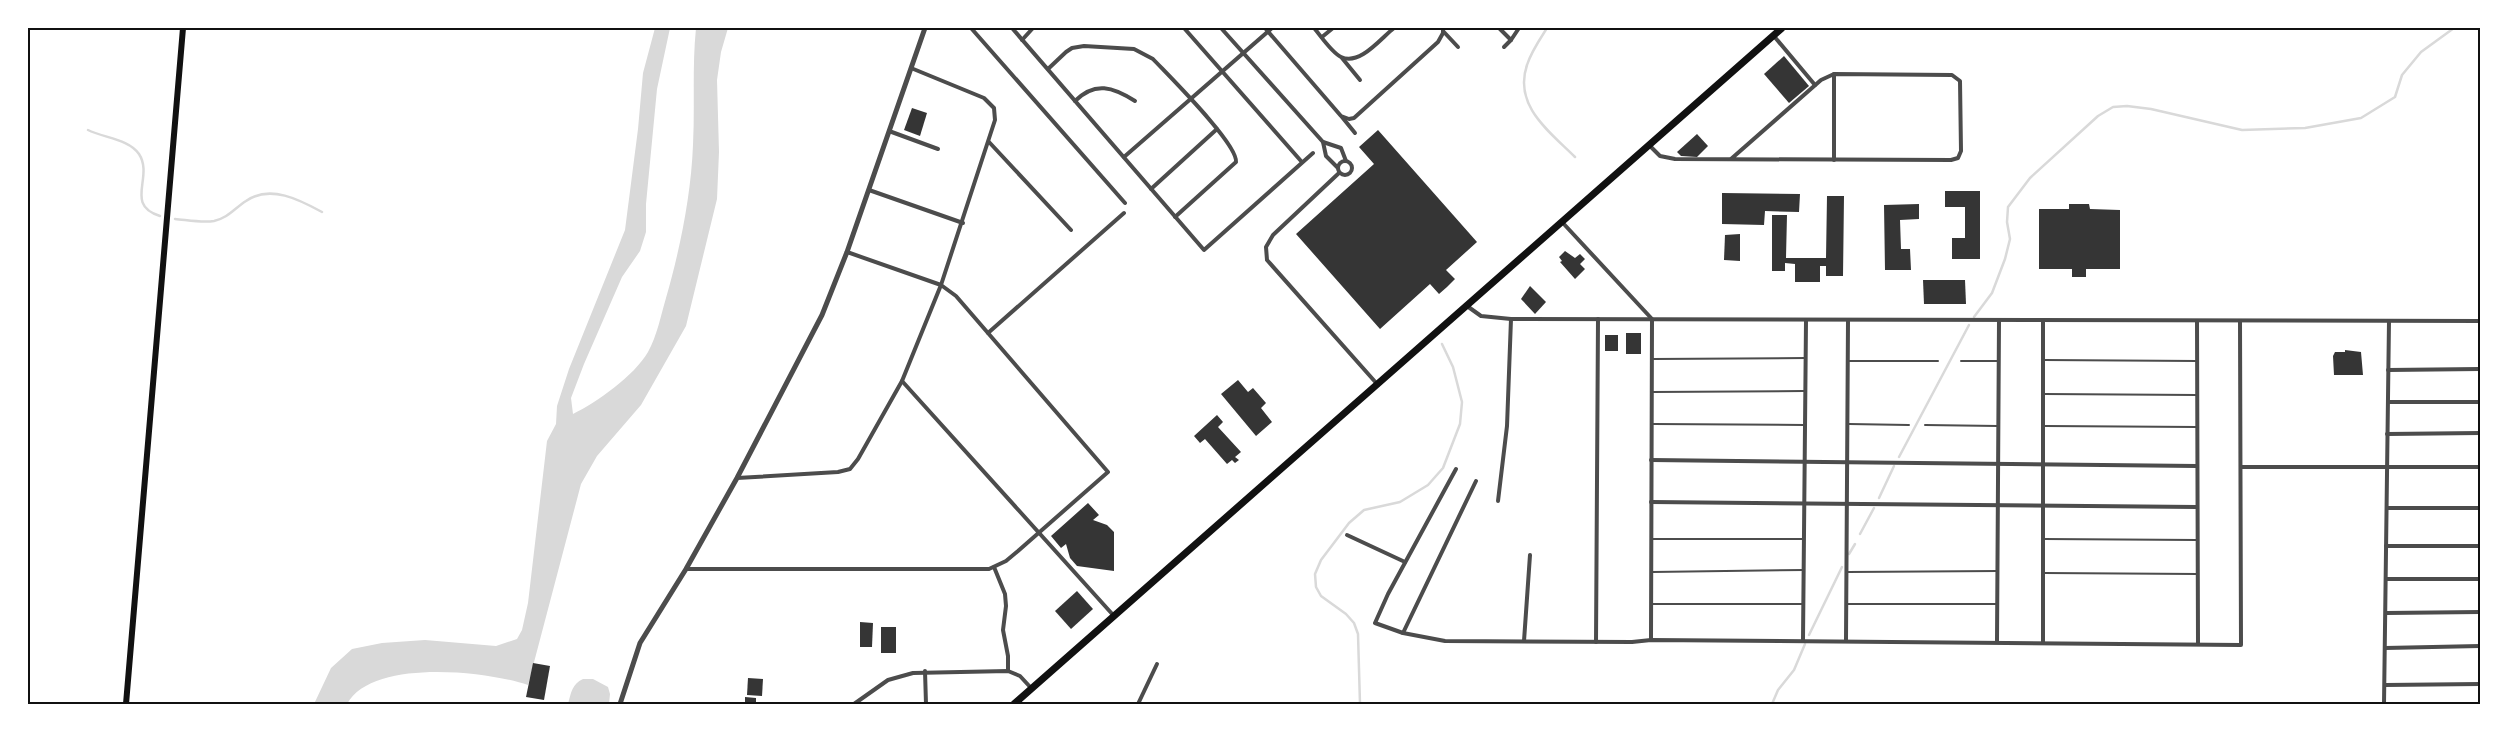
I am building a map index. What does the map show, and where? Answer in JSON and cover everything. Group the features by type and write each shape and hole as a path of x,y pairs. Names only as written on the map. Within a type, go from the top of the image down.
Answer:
{"highway":[{"path":"1018,703 1114,616 1782,28"}],"main road":[{"path":"126,704 183,28"}],"street":[{"path":"620,704 640,643 686,569 737,478 812,335 847,252 925,28"},
{"path":"971,28 1125,204"},
{"path":"1012,28 1204,250 1313,152"},
{"path":"1022,40 1034,28"},
{"path":"1184,28 1223,70 1301,161"},
{"path":"1221,28 1323,142 1341,148 1346,161 1351,163 1352,171 1346,176 1326,156 1323,142"},
{"path":"1124,157 1243,53 1267,29 1272,28"},
{"path":"1314,28 1360,80"},
{"path":"1322,37 1333,28"},
{"path":"1341,57 1361,56 1394,28"},
{"path":"1500,28 1512,40"},
{"path":"1504,47 1512,40 1518,28"},
{"path":"1267,29 1355,134"},
{"path":"1341,116 1349,119 1354,118 1438,42 1443,29 1458,47"},
{"path":"1773,35 1815,85"},
{"path":"1048,69 1072,48 1084,46 1134,49 1153,59 1217,129 1235,152 1236,162 1176,217"},
{"path":"737,478 838,472 850,468 858,459 902,380 941,285 963,223 989,142 995,114 990,102 911,68"},
{"path":"1834,74 1834,160"},
{"path":"1648,145 1660,156 1667,158 1731,160 1951,160 1958,158 1961,151 1960,85 1955,76 1834,74 1815,85 1731,160"},
{"path":"1075,101 1085,91 1100,88 1119,91 1135,101"},
{"path":"1151,189 1217,129"},
{"path":"889,131 938,149"},
{"path":"989,142 1071,230"},
{"path":"1346,161 1342,162 1339,170 1273,235 1266,247 1267,260 1378,385"},
{"path":"869,190 963,223"},
{"path":"988,333 1124,213"},
{"path":"1562,222 1652,319 1651,640"},
{"path":"686,569 980,570 994,567 1018,552 1037,533 1108,472 956,296 941,285 847,252"},
{"path":"1467,306 1480,316 1511,319 2480,321"},
{"path":"1498,501 1506,426 1511,319"},
{"path":"1596,642 1598,319"},
{"path":"1804,640 1806,321"},
{"path":"1846,640 1848,321"},
{"path":"1997,642 1999,321"},
{"path":"2043,321 2043,642"},
{"path":"2197,321 2198,644"},
{"path":"1456,469 1405,562 1375,623 1403,633 1445,641 1846,640 2241,645 2240,321"},
{"path":"2384,704 2389,321"},
{"path":"2388,370 2480,369"},
{"path":"902,380 1037,533 1114,616"},
{"path":"2388,402 2480,402"},
{"path":"2388,434 2480,433"},
{"path":"1652,460 2044,462 2197,466"},
{"path":"2241,467 2480,467"},
{"path":"1403,633 1476,482"},
{"path":"1651,502 2197,506"},
{"path":"2386,508 2480,508"},
{"path":"1348,535 1405,562"},
{"path":"2386,546 2480,546"},
{"path":"1524,641 1530,555"},
{"path":"994,567 1005,594 1006,606 1003,630 1008,656 1008,671"},
{"path":"2386,579 2480,579"},
{"path":"2386,613 2480,612"},
{"path":"2385,648 2480,646"},
{"path":"1138,704 1157,664"},
{"path":"925,671 926,704"},
{"path":"854,704 888,680 925,671 1008,671 1020,676 1032,689"},
{"path":"2385,685 2480,684"}],"lane":[{"path":"1652,359 1806,358"},
{"path":"1961,361 1999,360"},
{"path":"2044,360 2197,361"},
{"path":"1848,361 1938,361"},
{"path":"1652,392 1806,391"},
{"path":"2044,394 2197,395"},
{"path":"1652,424 1805,425"},
{"path":"1848,424 1909,425"},
{"path":"1925,425 1999,426"},
{"path":"2044,426 2197,427"},
{"path":"1651,539 1804,539"},
{"path":"2044,539 2197,540"},
{"path":"1651,572 1804,570"},
{"path":"1847,572 1998,570"},
{"path":"2044,573 2198,574"},
{"path":"1651,604 1804,604"},
{"path":"1846,604 1998,604"}],"shaded area":[{"path":"655,28 670,28 657,89 646,204 646,232 640,251 622,277 584,364 571,398 573,414 593,403 634,370 648,352 656,332 680,242 690,184 696,28 728,28 721,52 717,80 719,152 717,199 686,326 641,405 597,456 581,484 528,685 486,676 459,673 404,674 380,680 360,689 347,704 314,704 331,668 352,649 382,643 425,640 496,646 517,639 522,630 528,603 547,441 556,424 557,406 569,369 625,230 643,73"},
{"path":"583,679 593,679 608,687 610,694 609,704 568,704 574,686"}],"building":[{"path":"1784,56 1809,86 1789,103 1764,74"},
{"path":"912,108 927,113 920,136 904,130"},
{"path":"1378,130 1477,242 1446,270 1455,279 1447,287 1439,294 1430,284 1380,329 1296,234 1374,164 1359,147"},
{"path":"1697,134 1708,146 1697,157 1681,156 1677,152"},
{"path":"1945,191 1980,191 1980,259 1952,259 1952,238 1965,238 1965,207 1945,207"},
{"path":"1722,193 1800,194 1799,212 1765,211 1764,225 1722,224"},
{"path":"1827,196 1844,196 1843,276 1826,276 1826,266 1820,266 1820,282 1795,282 1795,264 1785,263 1785,271 1772,271 1772,215 1787,215 1786,258 1826,258"},
{"path":"1919,204 1919,219 1900,220 1901,249 1910,249 1911,270 1885,270 1884,205"},
{"path":"2069,204 2089,204 2090,209 2120,210 2120,269 2086,269 2086,277 2072,277 2072,269 2039,269 2039,209 2069,209"},
{"path":"1740,234 1740,261 1724,260 1725,235"},
{"path":"1565,251 1575,258 1580,254 1585,259 1580,264 1585,269 1575,279 1560,262 1562,261 1559,257"},
{"path":"1923,280 1965,280 1966,304 1924,304"},
{"path":"1530,286 1546,302 1535,314 1521,299"},
{"path":"1626,333 1641,333 1641,354 1626,354"},
{"path":"1605,335 1618,335 1618,351 1605,351"},
{"path":"2345,350 2361,352 2363,375 2334,375 2333,356 2335,352 2345,352"},
{"path":"1238,380 1248,392 1253,388 1266,403 1261,408 1272,422 1256,436 1221,394"},
{"path":"1217,415 1223,422 1218,427 1241,452 1235,457 1239,460 1235,463 1232,460 1227,464 1205,439 1200,443 1194,436"},
{"path":"1088,503 1099,515 1093,520 1107,525 1114,532 1114,571 1077,566 1070,558 1066,544 1061,548 1051,536"},
{"path":"1077,591 1093,609 1071,629 1055,611"},
{"path":"860,622 873,623 872,647 860,647"},
{"path":"881,627 896,627 896,653 881,653"},
{"path":"533,663 550,666 544,700 526,697"},
{"path":"748,678 763,679 762,696 747,695"},
{"path":"745,697 756,698 756,704 740,704 740,702 745,703"}],"waterway":[{"path":"1547,28 1533,50 1527,65 1524,80 1525,93 1529,106 1536,117 1575,157"},
{"path":"1974,317 1992,293 2005,259 2010,239 2007,222 2008,207 2030,178 2098,116 2113,107 2127,106 2151,109 2242,130 2305,128 2361,118 2395,97 2402,75 2421,52 2454,28"},
{"path":"88,130 123,142 135,149 143,163 144,172 141,198 149,211 160,216"},
{"path":"175,219 200,222 219,220 246,201 255,196 265,194 275,194 295,199 322,212"},
{"path":"1899,457 1969,325"},
{"path":"1360,704 1358,634 1354,623 1346,614 1321,596 1316,587 1315,574 1321,560 1349,523 1364,510 1400,502 1428,485 1443,468 1460,424 1462,402 1453,367 1442,344"},
{"path":"1879,498 1894,466"},
{"path":"1860,534 1874,508"},
{"path":"1849,554 1855,544"},
{"path":"1809,635 1842,567"},
{"path":"1772,704 1778,690 1794,670 1805,644"}]}
